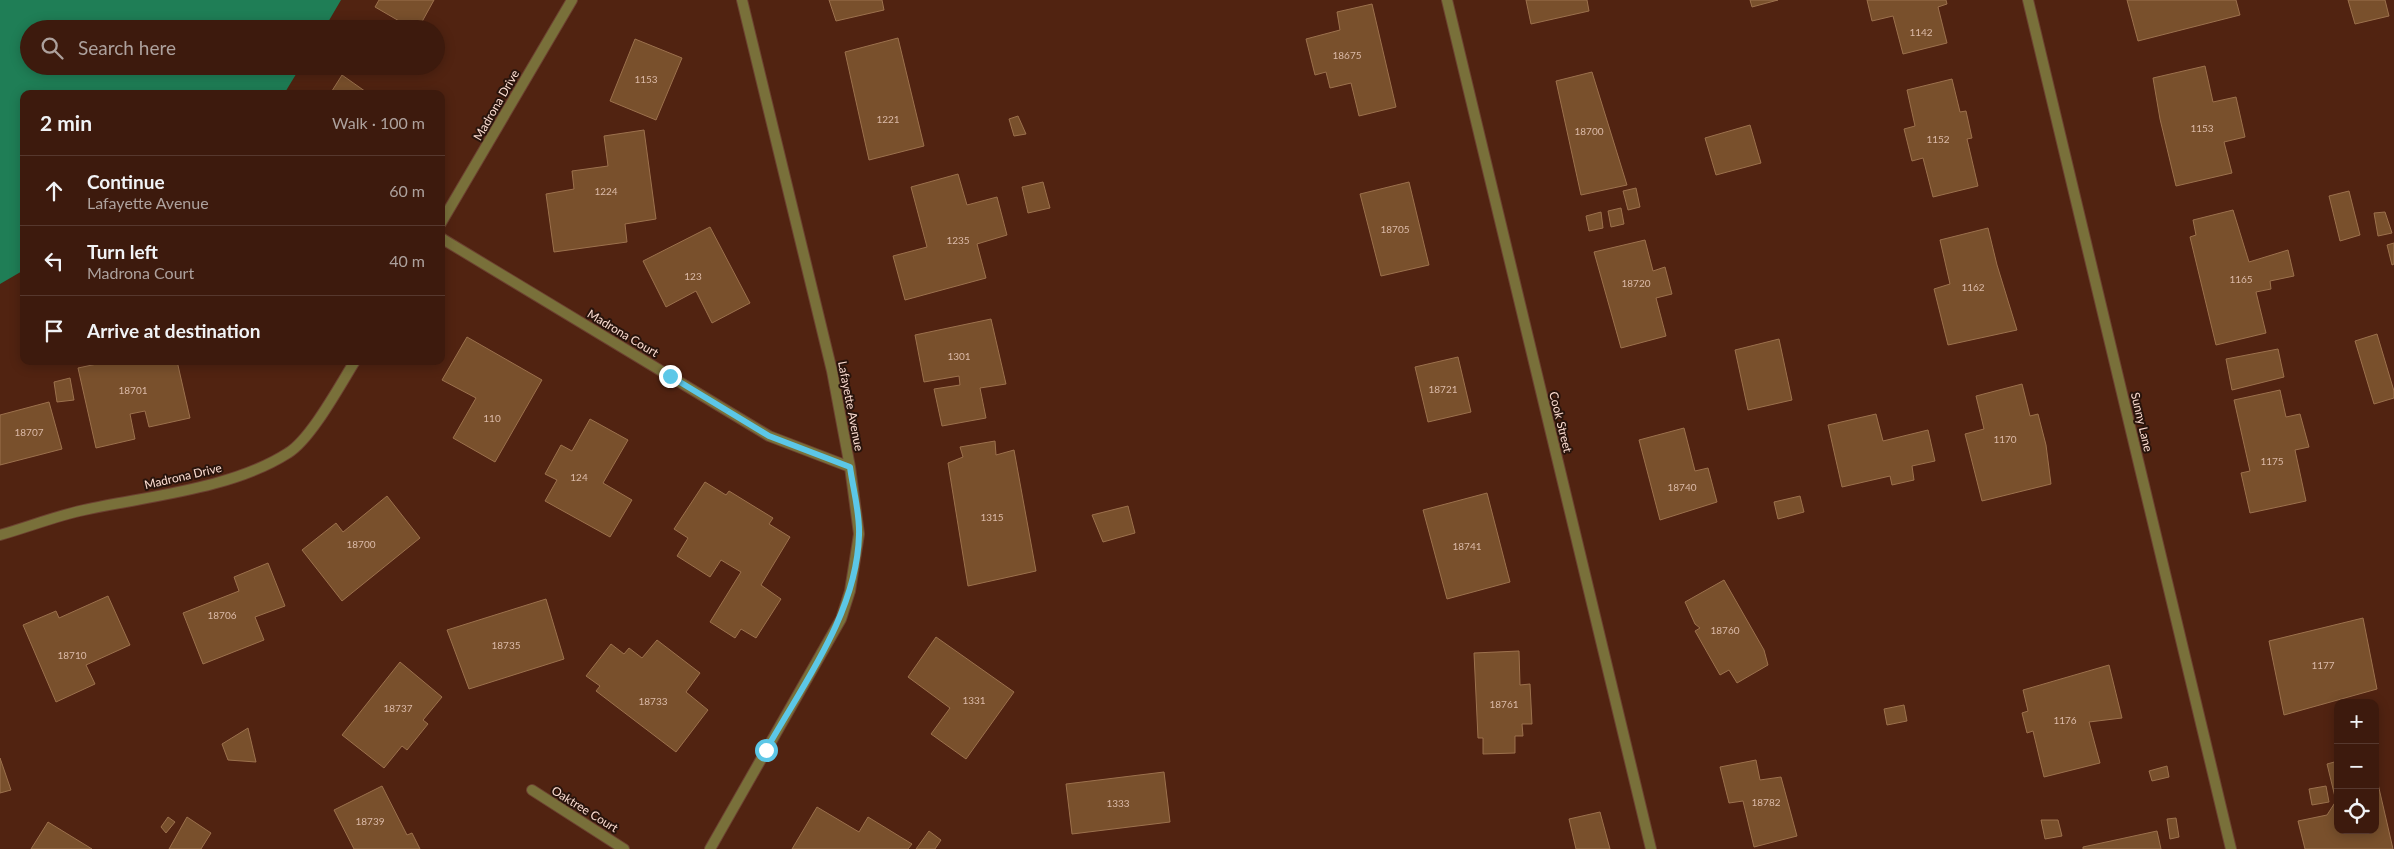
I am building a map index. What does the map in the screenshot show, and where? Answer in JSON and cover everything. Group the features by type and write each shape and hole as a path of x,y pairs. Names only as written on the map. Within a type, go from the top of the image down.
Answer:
{"street":[{"name":"Madrona Drive","path":"445,216 572,0"},
{"name":"Lafayette Avenue","path":"710,849 841,619 852,582 859,534 850,467 832,371 742,0"},
{"name":"Cook Street","path":"1447,0 1651,849"},
{"name":"Sunny Lane","path":"2028,0 2231,849"},
{"name":"Madrona Court","path":"445,240 769,436 850,467"},
{"name":"Madrona Drive","path":"0,535 82,511 210,485 249,471 289,453 316,423 352,365"},
{"name":"Oaktree Court","path":"532,790 624,849"}],"green space":[{"path":"0,0 341,0 329,20 20,20 20,75 296,75 286,90 20,90 20,272 0,284"}],"building":[{"path":"379,0 434,0 423,20 397,20 375,7"},
{"path":"829,0 882,0 884,10 836,21"},
{"path":"1526,0 1587,0 1589,11 1531,24"},
{"path":"1750,0 1778,0 1752,7"},
{"path":"1867,0 1946,0 1947,4 1938,7 1947,43 1903,54 1893,16 1872,21"},
{"path":"2127,0 2236,0 2240,15 2138,41"},
{"path":"2348,0 2385,0 2389,16 2355,24"},
{"path":"1372,4 1396,107 1359,116 1351,83 1330,88 1326,72 1315,75 1306,39 1340,30 1337,12"},
{"path":"898,38 924,146 869,160 845,52"},
{"path":"635,39 682,58 656,120 610,101"},
{"path":"2205,66 2213,102 2236,97 2245,137 2224,142 2232,173 2176,186 2160,119 2153,78"},
{"path":"1592,72 1627,185 1581,195 1556,81"},
{"path":"342,75 363,90 333,90"},
{"path":"1952,79 1960,112 1966,111 1972,138 1967,139 1978,186 1933,197 1923,158 1912,161 1904,129 1915,126 1907,90"},
{"path":"1018,116 1026,134 1014,136 1009,119"},
{"path":"1750,125 1761,163 1716,175 1705,138"},
{"path":"644,130 656,219 625,224 627,242 554,252 546,194 574,189 572,171 608,166 604,136"},
{"path":"958,174 967,205 997,197 1007,235 977,244 986,278 905,300 893,256 927,247 911,187"},
{"path":"1043,182 1050,208 1028,213 1022,187"},
{"path":"1409,182 1429,265 1381,276 1360,194"},
{"path":"1636,188 1640,207 1628,210 1623,191"},
{"path":"2349,191 2360,235 2340,241 2329,196"},
{"path":"1621,208 1624,224 1611,227 1608,211"},
{"path":"2233,210 2249,262 2288,250 2294,276 2270,281 2271,289 2256,292 2266,333 2216,345 2190,237 2196,235 2193,220"},
{"path":"1601,212 1603,228 1589,231 1586,216"},
{"path":"2385,212 2392,233 2378,236 2374,213"},
{"path":"710,227 750,303 712,323 696,291 666,307 643,261"},
{"path":"1988,228 2017,330 1948,345 1934,289 1950,284 1940,240"},
{"path":"1645,240 1653,271 1665,267 1672,294 1656,298 1666,336 1621,348 1594,252"},
{"path":"2394,243 2394,264 2392,265 2387,245"},
{"path":"991,319 1006,384 980,388 986,418 942,426 934,389 960,385 959,376 924,382 915,335"},
{"path":"2377,334 2394,391 2394,398 2374,404 2355,341"},
{"path":"467,337 542,380 495,462 453,438 476,398 442,380"},
{"path":"1779,339 1792,400 1748,410 1735,350"},
{"path":"2278,349 2284,377 2232,390 2226,359"},
{"path":"1458,357 1471,412 1428,422 1415,367"},
{"path":"92,365 178,365 190,418 149,427 145,411 130,414 135,439 96,448 78,368"},
{"path":"70,378 74,400 57,402 54,382"},
{"path":"2022,384 2030,416 2038,414 2046,445 2051,484 1982,501 1965,434 1984,429 1976,396"},
{"path":"2280,390 2286,417 2300,414 2309,447 2295,450 2306,501 2250,513 2241,473 2250,471 2234,400"},
{"path":"49,402 62,449 0,465 0,415"},
{"path":"1876,414 1883,441 1928,430 1935,461 1912,466 1914,480 1892,485 1890,476 1842,487 1828,425"},
{"path":"590,419 628,440 603,483 632,500 610,537 545,501 557,480 545,474 561,445 572,451"},
{"path":"1684,428 1695,471 1708,468 1717,502 1660,520 1639,440"},
{"path":"995,441 996,455 1014,450 1036,571 968,586 948,463 963,457 960,447"},
{"path":"705,482 726,495 729,491 773,518 769,524 790,537 761,585 781,599 756,638 741,629 735,638 710,622 741,572 721,560 710,577 677,556 688,538 674,529"},
{"path":"1487,493 1510,582 1447,599 1423,510"},
{"path":"387,496 420,538 342,601 302,550 336,523 343,532"},
{"path":"1800,496 1804,512 1778,519 1774,502"},
{"path":"1128,506 1135,533 1103,542 1092,515"},
{"path":"268,563 285,606 255,617 264,640 203,664 183,613 239,591 234,577"},
{"path":"1724,580 1764,650 1768,665 1737,683 1729,670 1720,675 1695,631 1700,628 1695,624 1685,602"},
{"path":"108,596 130,645 86,665 95,684 56,702 23,625 56,611 59,618"},
{"path":"546,599 564,659 469,689 447,630"},
{"path":"2363,618 2377,689 2341,699 2334,699 2334,701 2284,715 2269,641"},
{"path":"936,637 1014,692 966,759 931,734 950,708 908,677"},
{"path":"657,640 700,673 686,692 708,710 676,752 596,691 600,686 586,676 611,644 624,654 629,648 642,658"},
{"path":"1519,651 1520,685 1530,684 1532,724 1522,724 1523,736 1515,736 1515,753 1483,754 1483,738 1478,738 1474,653"},
{"path":"400,662 442,697 423,720 428,724 407,750 402,746 384,768 342,735"},
{"path":"2109,665 2122,718 2089,722 2100,763 2044,777 2033,731 2027,733 2022,713 2028,711 2023,690"},
{"path":"1904,705 1907,721 1887,725 1884,709"},
{"path":"248,728 256,762 228,760 222,744"},
{"path":"0,758 11,790 0,793"},
{"path":"1756,760 1760,780 1781,777 1797,836 1754,847 1743,801 1729,803 1720,767"},
{"path":"2334,762 2334,793 2327,764"},
{"path":"2167,766 2169,777 2152,781 2149,771"},
{"path":"1164,772 1170,822 1072,834 1066,784"},
{"path":"382,786 407,835 412,833 420,849 354,849 334,810"},
{"path":"2326,786 2329,802 2312,805 2309,789"},
{"path":"2379,788 2393,849 2305,849 2298,821 2327,815 2334,804 2334,834 2379,834"},
{"path":"817,807 859,832 868,817 912,844 908,849 792,849"},
{"path":"1600,812 1610,849 1576,849 1569,819"},
{"path":"168,817 175,822 166,833 161,827"},
{"path":"187,817 211,833 201,849 169,849"},
{"path":"2176,818 2179,837 2170,839 2167,819"},
{"path":"2041,820 2058,820 2062,836 2045,839"},
{"path":"48,822 92,849 31,849"},
{"path":"929,831 941,840 935,849 916,849"},
{"path":"2157,831 2161,849 2083,849 2083,847"}],"route":[{"path":"670,376 769,436 850,467 859,534 856,563 850,591 841,619 766,750"}]}
